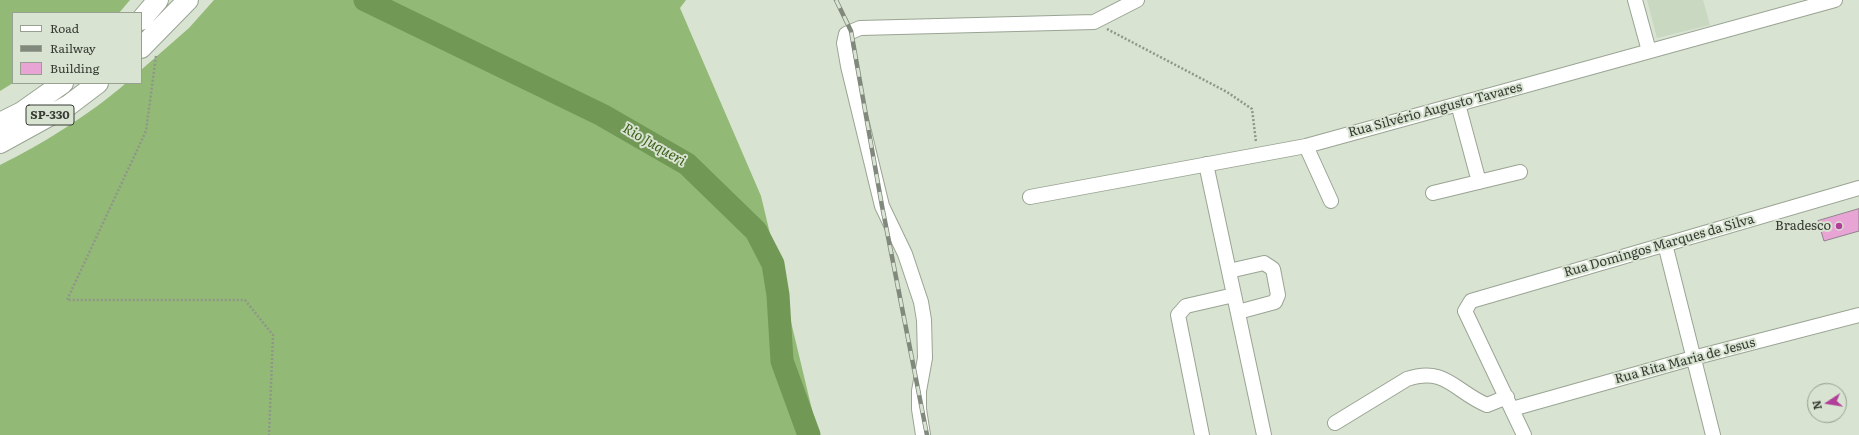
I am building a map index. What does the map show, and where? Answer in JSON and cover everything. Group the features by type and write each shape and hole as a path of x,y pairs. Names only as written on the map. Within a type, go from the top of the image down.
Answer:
{"highway":[{"path":"142,19 158,0"},
{"path":"142,47 188,0"},
{"name":"SP-330","path":"0,123 22,112 62,84"},
{"name":"SP-330","path":"0,143 69,105 97,84"}],"street":[{"path":"923,435 919,409 919,391 925,358 924,320 905,254 882,206 848,66 844,43 846,34 860,28 1094,22 1138,0"},
{"path":"1635,0 1649,51"},
{"name":"Rua Silvério Augusto Tavares","path":"1030,197 1306,146 1835,0"},
{"path":"1458,104 1478,182"},
{"path":"1306,146 1331,200"},
{"path":"1206,164 1264,435"},
{"path":"1433,192 1520,172"},
{"name":"Rua Domingos Marques da Silva","path":"1510,403 1465,311 1471,301 1859,188"},
{"path":"1665,244 1713,435"},
{"path":"1229,271 1264,263 1273,269 1278,295 1275,302 1238,312"},
{"path":"1202,435 1178,315 1186,306 1234,295"},
{"name":"Rua Rita Maria de Jesus","path":"1335,423 1407,379 1414,377 1429,375 1448,380 1487,405 1510,403 1859,315"},
{"path":"1510,403 1524,435"}],"path":[{"path":"1094,22 1227,92 1252,109 1258,154"},
{"path":"159,29 146,131 67,300 245,300 273,335 269,435"}],"shaded area":[{"path":"1647,0 1703,0 1710,25 1657,38"}],"green space":[{"path":"0,0 130,0 120,12 12,12 12,84 0,91"},
{"path":"214,0 686,0 680,8 761,196 818,435 0,435 0,165 66,128 98,106 125,84 142,84 142,69 189,28"}],"building":[{"name":"Bradesco","path":"1859,209 1859,231 1824,241 1818,221"}],"waterway":[{"name":"Rio Juqueri","path":"365,0 602,115 687,164 756,231 773,264 778,295 782,361 809,435"}],"railway":[{"path":"836,0 851,31 882,206 927,435"}],"place":[{"name":"Bradesco","path":"1839,226"}]}
